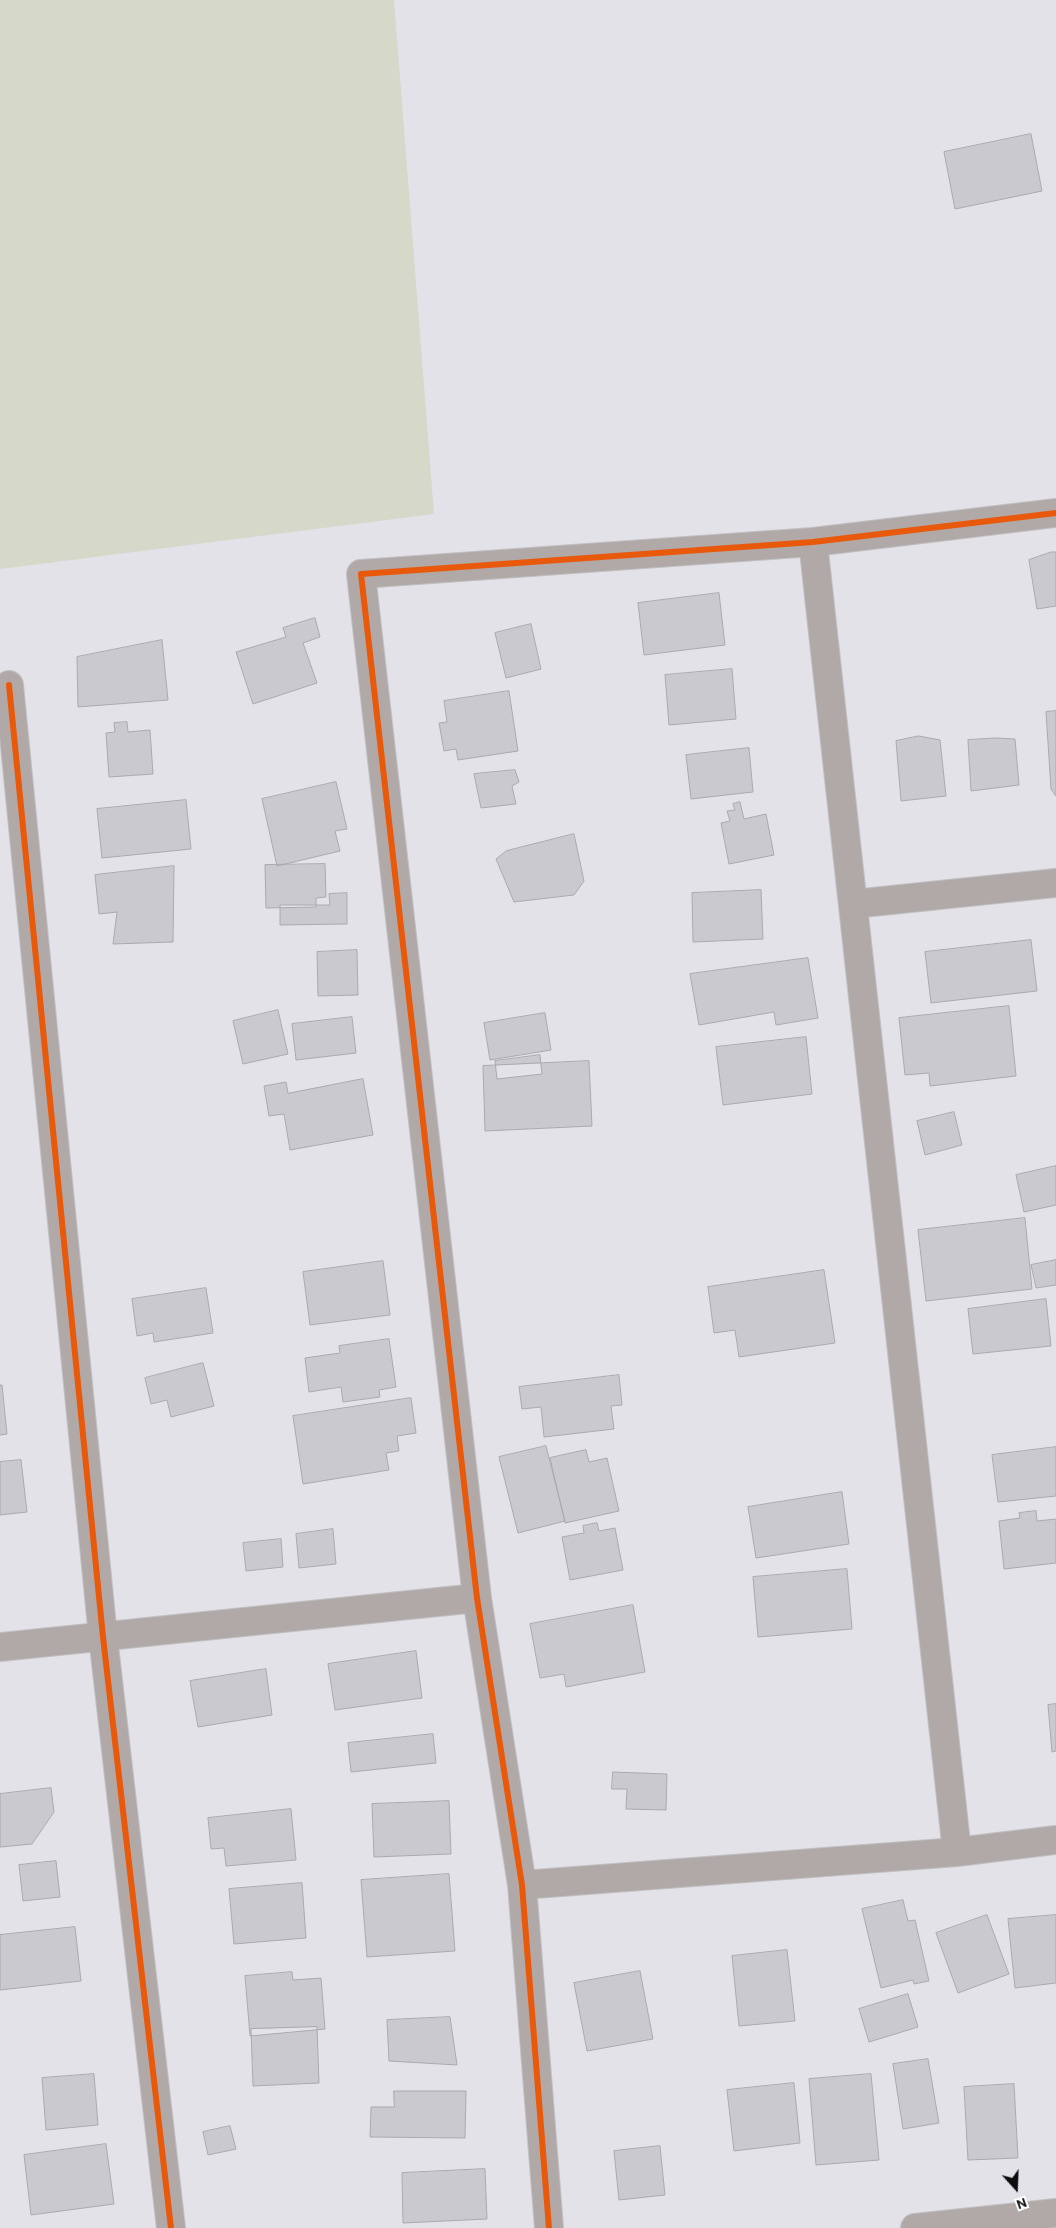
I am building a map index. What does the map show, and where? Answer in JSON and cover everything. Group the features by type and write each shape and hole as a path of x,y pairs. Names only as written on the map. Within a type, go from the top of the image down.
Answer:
{"street":[{"path":"549,2228 522,1885 476,1598 361,574 813,542 1056,513"},
{"path":"813,542 957,1852"},
{"path":"9,685 103,1637 171,2228"},
{"path":"853,904 1056,883"},
{"path":"0,1647 476,1598"},
{"path":"522,1885 957,1852 1056,1840"},
{"path":"915,2228 1056,2213"}],"shaded area":[{"path":"0,0 394,0 434,514 0,569"}],"building":[{"path":"1031,134 1042,191 955,209 944,152"},
{"path":"1056,552 1056,606 1037,609 1029,560"},
{"path":"719,593 725,645 644,655 638,603"},
{"path":"315,618 320,637 303,643 317,683 253,704 236,652 286,637 283,628"},
{"path":"531,624 541,669 506,678 495,633"},
{"path":"162,640 168,700 78,707 77,657"},
{"path":"732,669 736,719 669,725 665,675"},
{"path":"509,691 518,751 458,760 456,749 444,751 439,723 447,722 444,701"},
{"path":"1056,711 1056,796 1051,789 1046,712"},
{"path":"127,722 128,732 150,730 153,774 109,777 106,733 115,732 114,723"},
{"path":"919,736 940,740 946,796 901,801 896,741"},
{"path":"1015,739 1019,785 971,791 968,740"},
{"path":"749,748 753,792 691,799 686,755"},
{"path":"515,770 519,782 512,786 516,804 481,808 474,774"},
{"path":"336,782 347,829 335,831 340,851 277,866 262,799"},
{"path":"186,800 191,849 102,858 97,809"},
{"path":"740,802 744,819 766,814 774,855 729,864 721,823 730,821 727,811 735,810 733,804"},
{"path":"574,834 584,881 574,895 514,902 496,859 506,851"},
{"path":"325,864 326,897 316,898 316,907 266,908 265,865"},
{"path":"174,866 173,942 113,944 117,912 99,914 95,875"},
{"path":"761,890 763,939 693,942 692,893"},
{"path":"347,893 347,924 280,925 280,905 330,905 329,894"},
{"path":"1031,940 1037,991 931,1003 925,952"},
{"path":"357,950 358,995 318,996 317,952"},
{"path":"808,958 818,1018 776,1025 774,1012 699,1025 690,974"},
{"path":"1009,1006 1016,1076 930,1086 929,1073 905,1075 899,1018"},
{"path":"278,1010 288,1054 243,1064 233,1021"},
{"path":"545,1013 551,1050 490,1060 484,1023"},
{"path":"352,1017 356,1053 296,1060 292,1024"},
{"path":"806,1037 812,1094 723,1105 716,1047"},
{"path":"540,1055 542,1074 497,1079 495,1061"},
{"path":"589,1061 592,1126 485,1131 483,1066"},
{"path":"363,1079 373,1135 290,1150 284,1114 269,1116 264,1086 286,1082 288,1093"},
{"path":"954,1112 962,1145 925,1155 917,1121"},
{"path":"1056,1166 1056,1205 1024,1212 1016,1175"},
{"path":"1025,1218 1032,1289 926,1301 918,1230"},
{"path":"1056,1260 1056,1285 1036,1288 1031,1265"},
{"path":"383,1261 390,1315 310,1325 303,1272"},
{"path":"824,1270 835,1343 739,1357 735,1330 714,1333 708,1287"},
{"path":"206,1288 213,1333 154,1342 153,1333 137,1336 132,1299"},
{"path":"1046,1299 1051,1346 973,1354 968,1309"},
{"path":"389,1339 396,1387 379,1390 380,1397 343,1402 341,1387 309,1392 305,1358 340,1353 339,1346"},
{"path":"203,1363 214,1406 171,1417 167,1400 151,1404 145,1378"},
{"path":"619,1375 622,1405 611,1406 614,1429 544,1437 541,1407 522,1409 519,1387"},
{"path":"0,1385 2,1385 7,1434 0,1435"},
{"path":"411,1398 416,1433 397,1436 399,1451 386,1453 389,1470 303,1484 293,1416"},
{"path":"546,1446 565,1521 518,1533 499,1457"},
{"path":"1056,1447 1056,1496 998,1502 992,1455"},
{"path":"586,1450 589,1462 607,1458 619,1511 565,1523 550,1458"},
{"path":"21,1460 27,1512 0,1515 0,1462"},
{"path":"842,1492 849,1544 756,1558 748,1507"},
{"path":"1036,1511 1037,1521 1056,1519 1056,1563 1004,1569 999,1521 1020,1518 1019,1513"},
{"path":"597,1523 599,1531 615,1528 623,1570 570,1580 562,1537 584,1533 583,1526"},
{"path":"333,1529 336,1564 299,1568 296,1534"},
{"path":"281,1539 283,1567 246,1571 243,1543"},
{"path":"847,1569 852,1629 758,1637 753,1577"},
{"path":"633,1605 645,1672 566,1687 564,1674 540,1678 530,1624"},
{"path":"416,1651 422,1698 335,1710 328,1664"},
{"path":"266,1669 272,1715 198,1727 190,1681"},
{"path":"1056,1704 1056,1751 1052,1752 1048,1705"},
{"path":"433,1734 436,1763 351,1772 348,1743"},
{"path":"613,1772 667,1774 666,1810 626,1809 627,1789 612,1789"},
{"path":"51,1788 54,1812 32,1844 0,1847 0,1794"},
{"path":"449,1801 451,1854 374,1857 372,1804"},
{"path":"291,1809 296,1860 226,1866 224,1848 211,1849 208,1818"},
{"path":"56,1861 60,1897 23,1901 19,1865"},
{"path":"449,1874 455,1951 367,1957 361,1880"},
{"path":"302,1883 306,1938 234,1944 229,1889"},
{"path":"903,1900 908,1921 915,1920 929,1981 914,1984 913,1980 881,1988 862,1909"},
{"path":"987,1915 1009,1974 958,1993 936,1933"},
{"path":"1056,1915 1056,1983 1015,1988 1008,1919"},
{"path":"75,1927 81,1981 0,1990 0,1935"},
{"path":"787,1950 795,2021 739,2026 732,1956"},
{"path":"640,1971 653,2039 587,2051 574,1983"},
{"path":"292,1972 293,1980 321,1978 325,2029 250,2036 245,1976"},
{"path":"908,1994 918,2027 869,2042 859,2009"},
{"path":"450,2017 457,2065 389,2061 387,2020"},
{"path":"317,2027 319,2083 253,2086 251,2029"},
{"path":"928,2059 939,2123 903,2129 893,2064"},
{"path":"94,2074 98,2125 46,2130 42,2078"},
{"path":"871,2074 879,2160 816,2165 809,2079"},
{"path":"794,2083 800,2143 734,2151 727,2090"},
{"path":"1014,2084 1018,2158 968,2160 964,2087"},
{"path":"394,2091 466,2091 465,2138 370,2137 371,2107 394,2107"},
{"path":"230,2126 236,2149 208,2155 203,2132"},
{"path":"106,2144 114,2204 31,2215 24,2155"},
{"path":"660,2146 665,2195 619,2200 614,2151"},
{"path":"485,2169 487,2219 403,2223 402,2173"}],"cycle path":[{"path":"549,2228 522,1885 477,1598 361,574 813,542 1056,513"},
{"path":"9,685 103,1637 171,2228"}]}
